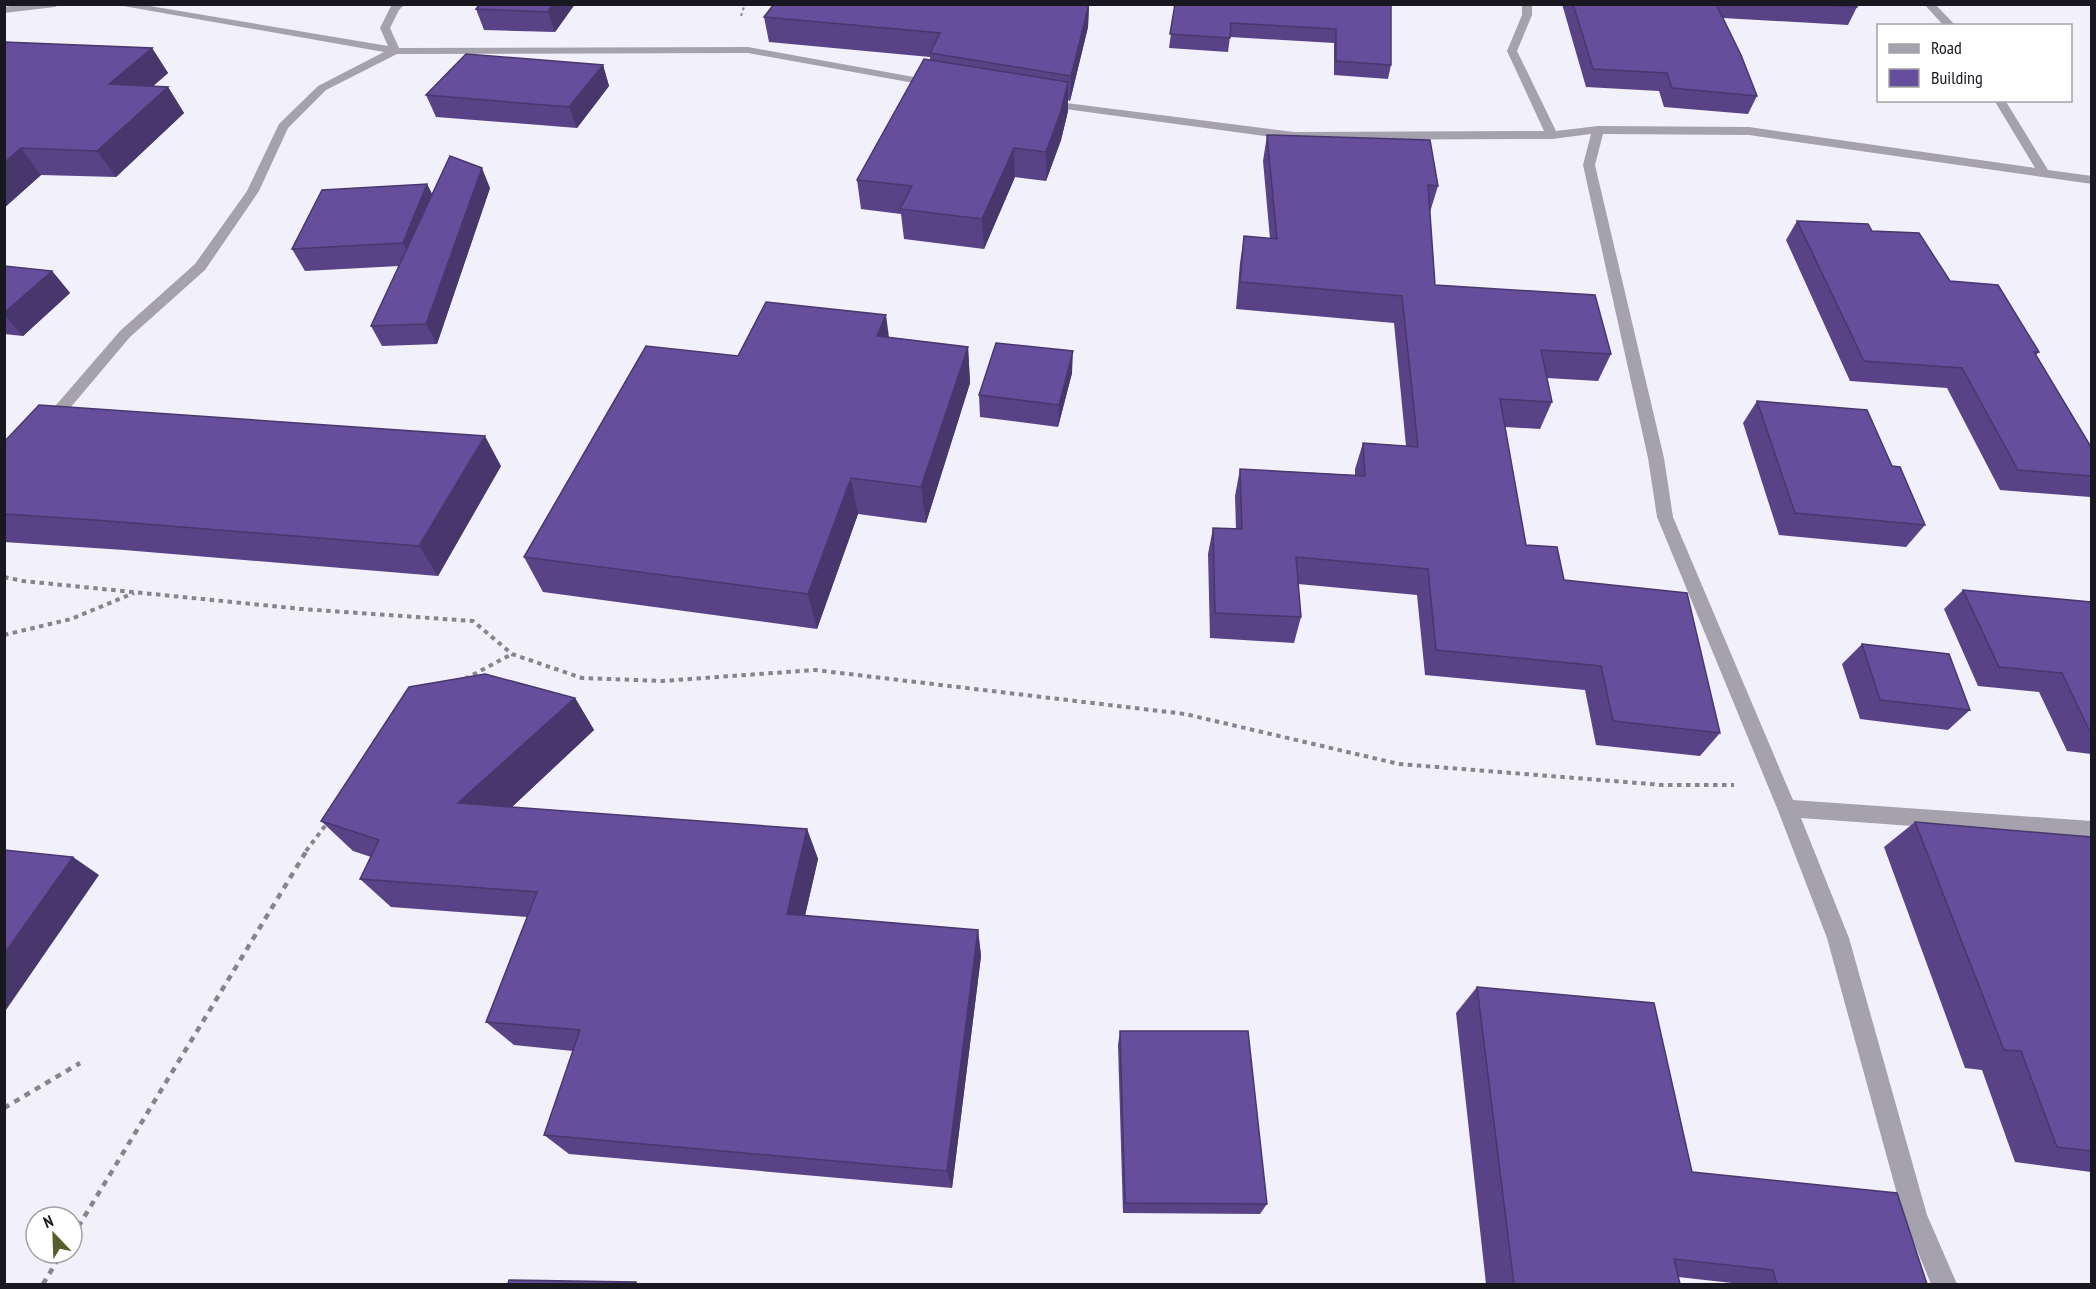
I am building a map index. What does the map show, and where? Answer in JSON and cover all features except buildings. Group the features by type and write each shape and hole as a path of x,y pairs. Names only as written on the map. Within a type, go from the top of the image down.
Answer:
{"street":[{"path":"4,10 55,4"},
{"path":"117,4 395,51 748,50 943,85"},
{"path":"395,51 385,28 395,8 400,4"},
{"path":"1527,4 1527,15 1512,51 1552,135"},
{"path":"1929,4 1949,24"},
{"path":"39,435 125,334 200,267 253,191 283,127 322,88 395,51"},
{"path":"1035,101 1294,136 1552,135 1598,130 1749,131 2091,180"},
{"path":"2000,102 2044,173"},
{"path":"1598,130 1589,165 1656,458 1665,517 1787,808 1838,938 1915,1216 1944,1284"},
{"path":"1787,808 2091,830"}],"path":[{"path":"4,577 23,581 302,609 473,621 512,654 582,678 662,681 815,670 1173,713 1400,764 1663,785 1777,785"},
{"path":"4,635 42,630 100,609 136,592"},
{"path":"459,682 512,654"},
{"path":"84,1217 312,841 333,815"},
{"path":"4,1108 80,1063"},
{"path":"43,1284 55,1265"}]}
